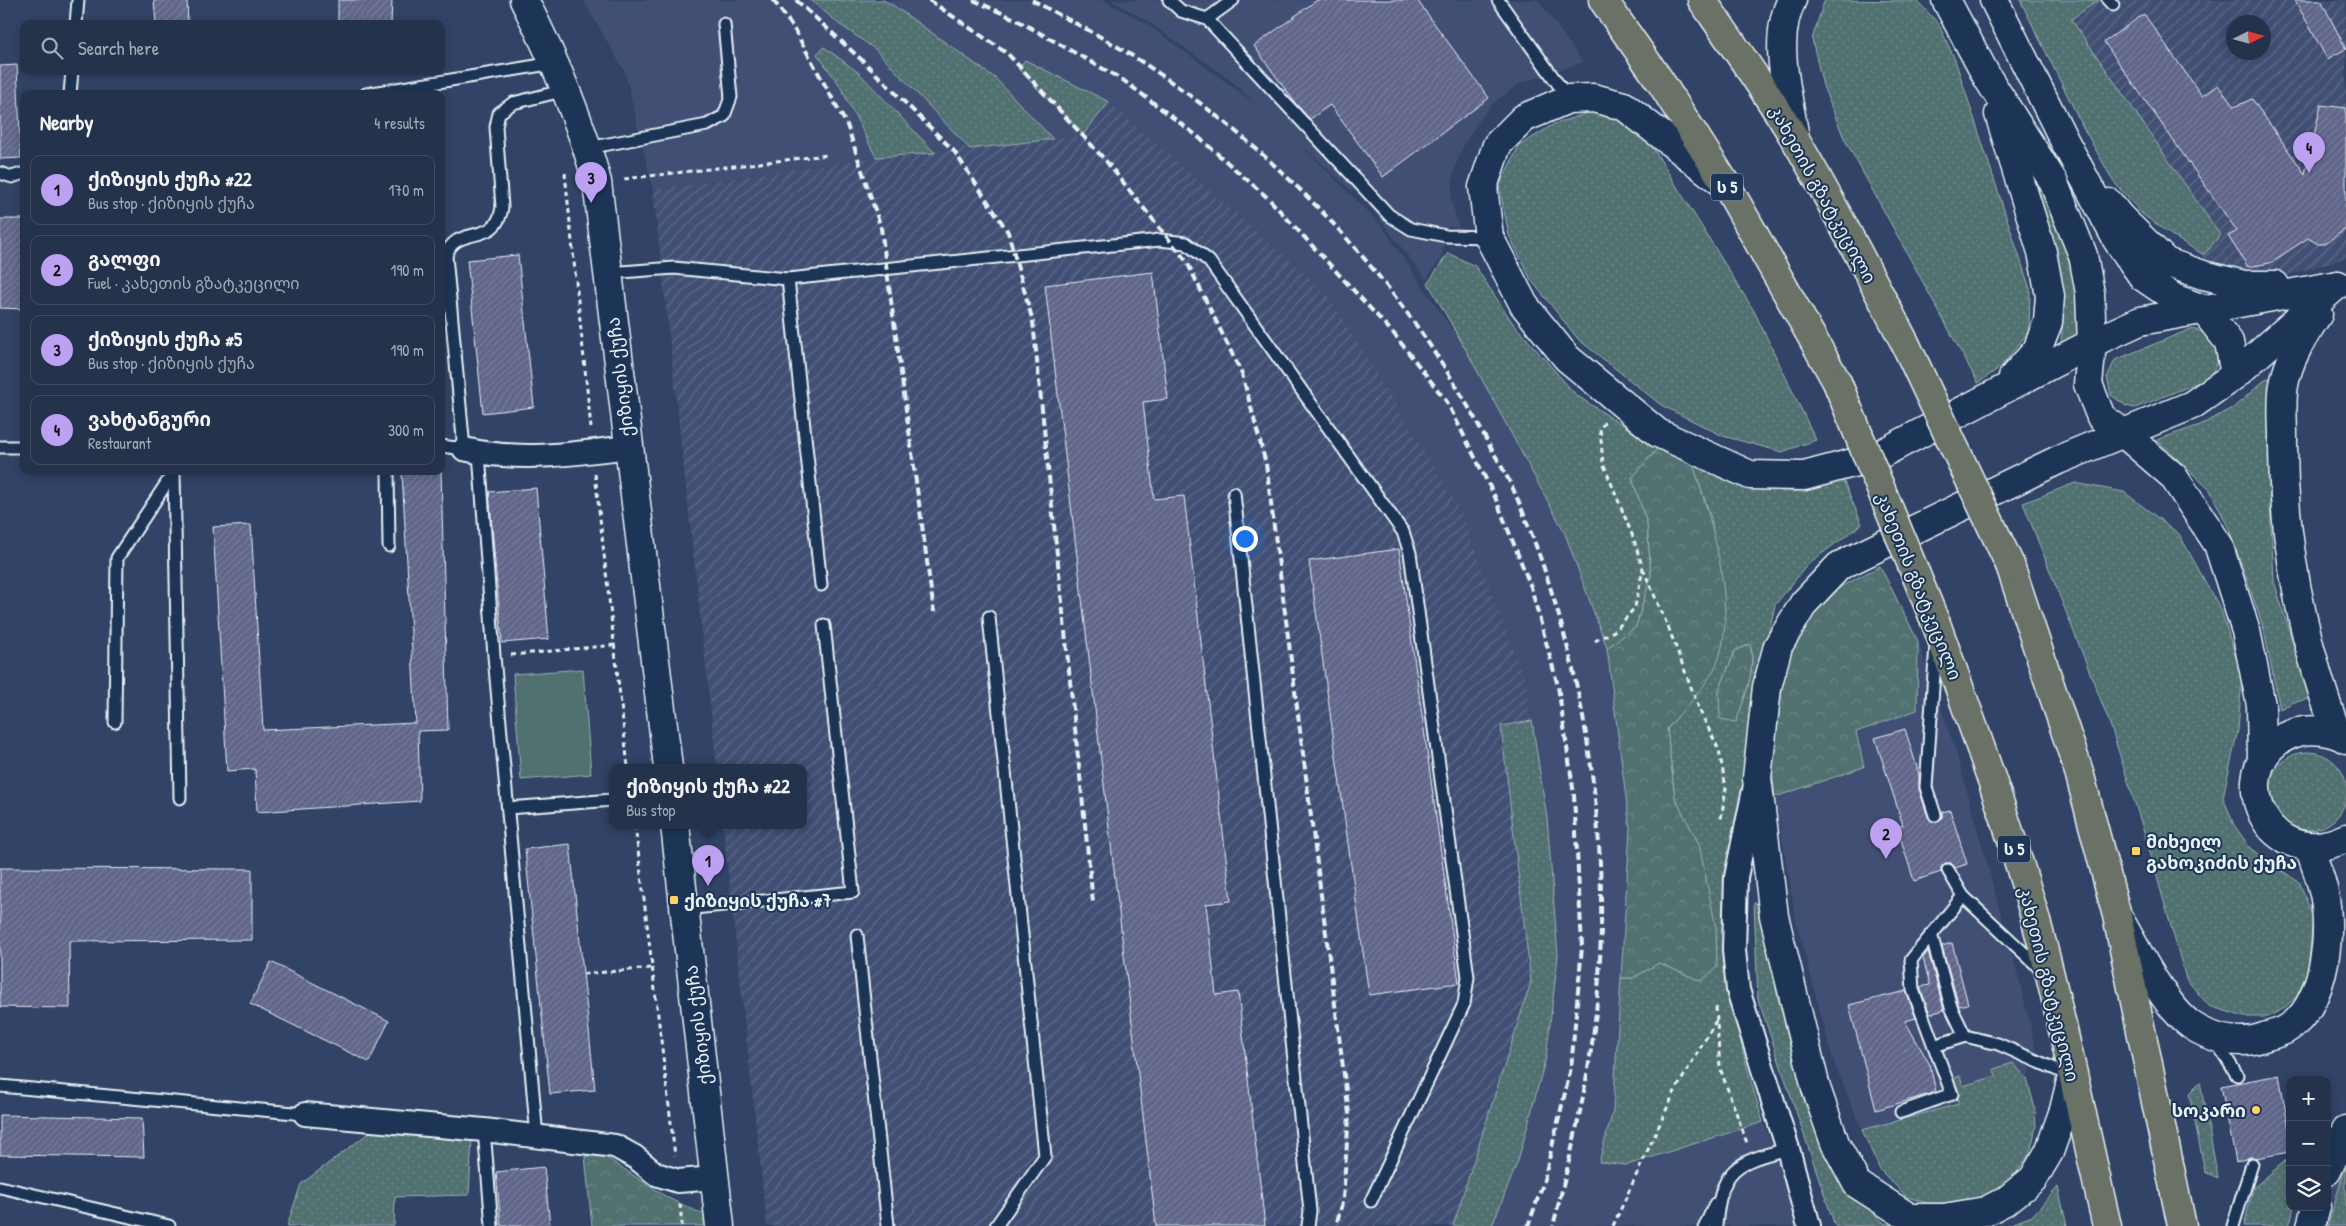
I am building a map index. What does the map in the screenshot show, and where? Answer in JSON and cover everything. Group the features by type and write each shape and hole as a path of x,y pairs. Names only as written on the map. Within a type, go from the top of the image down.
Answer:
{"highway":[{"name":"კახეთის გზატკეცილი","path":"1603,0 1660,81 1727,186 1837,382 1937,626 1988,767 2025,883 2051,978 2107,1226"},
{"name":"კახეთის გზატკეცილი","path":"1702,0 1756,77 1795,139 1850,237 1905,342 2010,565 2079,772 2117,916 2182,1226"}],"main road":[{"name":"ქიზიყის ქუჩა","path":"524,0 556,63 588,148 597,182 668,764"},
{"path":"1792,0 1785,12 1781,42 1795,139"},
{"path":"1946,0 1988,77 2052,181 2083,255 2090,293 2092,343 2088,384 2100,418 2122,432 2173,476 2218,544 2246,631 2261,705 2262,760 2256,779 2256,798 2262,816 2274,832 2290,842 2309,848 2328,846 2346,839"},
{"path":"1994,0 2118,240 2143,277 2174,298 2203,310 2229,342 2235,375"},
{"path":"1988,77 2042,252 2050,296 2048,322 2037,350 2001,390"},
{"path":"1727,186 1624,106 1593,98 1568,98 1524,118 1496,145 1483,187 1488,237 1524,305 1567,358 1658,433 1750,475 1804,476 1875,457 2092,343 2140,321 2341,284"},
{"path":"2078,164 2119,216 2166,262 2203,275 2245,285 2341,284"},
{"path":"2072,1077 2064,1110 2049,1152 2032,1179 2007,1200 1986,1211 1944,1218 1910,1218 1857,1184 1834,1143 1816,1088 1774,916 1757,778 1767,687 1778,646 1804,603 1839,566 2058,460 2122,432 2192,405 2235,375 2341,284"},
{"path":"2341,284 2293,353 2288,369 2284,385 2283,475 2293,580 2319,685 2344,737"},
{"path":"2262,760 2274,745 2290,735 2309,730 2344,737"},
{"name":"ქიზიყის ქუჩა","path":"675,829 720,1226"},
{"path":"2117,916 2177,1012 2192,1025 2212,1035 2237,1042 2260,1039 2286,1029 2308,1008 2323,968 2326,906 2321,880 2309,848"},
{"path":"2329,1166 2346,1130"},
{"path":"2311,1226 2315,1211"}],"street":[{"path":"471,451 556,456 628,447"},
{"path":"1757,778 1736,877 1734,950 1738,990 1788,1149 1809,1226"},
{"path":"305,1114 484,1130 615,1146 635,1157 656,1174 678,1181 715,1178"}],"lane":[{"path":"76,20 78,0"},
{"path":"1169,0 1181,11 1207,19 1389,215 1411,229 1446,236 1488,237"},
{"path":"1207,19 1233,0"},
{"path":"1498,0 1568,98"},
{"path":"588,148 707,125 724,116 731,97 724,24"},
{"path":"416,90 556,63"},
{"path":"70,90 72,75"},
{"path":"537,1137 494,656 471,451 446,256 448,248 453,242 491,230 500,219 502,207 496,127 499,112 513,103 566,90"},
{"path":"0,173 12,177 20,174"},
{"path":"608,273 674,268 788,279 1160,240 1186,243 1209,261 1403,532 1410,553 1468,978 1464,1004 1371,1201"},
{"path":"788,279 820,585"},
{"path":"0,447 20,447"},
{"path":"445,447 471,451"},
{"path":"115,722 117,558 172,475"},
{"path":"174,475 180,798"},
{"path":"388,475 389,546"},
{"path":"1234,493 1310,1212 1308,1226"},
{"path":"989,617 1046,1156 996,1226"},
{"path":"684,909 853,892 824,625"},
{"path":"1935,814 1926,787 1937,626"},
{"path":"508,808 609,800"},
{"path":"1948,870 1963,896 2051,978"},
{"path":"1901,1112 1952,1094 1913,990 1911,960 1963,896"},
{"path":"1931,934 1951,1008 1965,1036"},
{"path":"857,935 888,1226"},
{"path":"2212,1035 2237,1075"},
{"path":"1934,1046 1965,1036 1998,1044 2072,1077"},
{"path":"0,1086 305,1114"},
{"path":"484,1130 492,1226"},
{"path":"1705,1226 1730,1172 1752,1158 1788,1149"},
{"path":"2233,1226 2252,1164"},
{"path":"0,1187 169,1226"},
{"path":"1716,1226 1719,1196"}],"path":[{"path":"597,182 827,154"},
{"path":"565,169 593,451 628,764"},
{"path":"1619,401 1600,429 1603,463 1633,537 1643,569 1669,629 1700,711 1718,750 1726,788 1720,826"},
{"path":"1596,642 1616,630 1635,607 1643,569"},
{"path":"494,656 614,645"},
{"path":"635,829 678,1181"},
{"path":"583,974 652,968"},
{"path":"1613,1226 1674,1093 1717,1019 1738,990"},
{"path":"1716,1002 1720,1068 1752,1158"}],"shaded area":[{"path":"583,0 811,0 839,24 875,49 970,149 935,153 859,73 818,55 839,84 876,157 653,190 625,72"},
{"path":"883,0 1103,0 1144,22 1256,104 1233,82 1146,20 1111,0 1538,0 1583,62 1520,83 1491,105 1478,122 1463,146 1454,170 1451,200 1459,228 1448,226 1441,258 1426,279 1357,190 1352,191 1294,138 1381,225 1466,350 1564,531 1607,648 1630,829 1613,1111 1599,1162 1627,1165 1763,1122 1788,1187 1799,1226 1492,1226 1518,1161 1546,1057 1558,956 1547,818 1526,684 1326,292 1109,102 1018,70 1083,135 1053,139 995,78"},
{"path":"2099,0 2346,0 2346,258 2288,275 2251,275 2200,262 2220,235 2071,19"},
{"path":"1109,102 1326,292 1459,508 1526,684 1532,721 1501,726 1531,982 1453,1226 767,1226 723,829 807,829 807,764 717,764 653,190 876,157 1083,135"},
{"path":"1918,641 1956,752 2019,979 2036,1050 2027,1079 2013,1063 1996,1076 1963,1086 1959,1077 1952,1079 1959,1104 1862,1130 1833,1060 1796,920 1775,797 1864,767 1856,732 1917,710"},
{"path":"2346,1148 2346,1226 2319,1226 2325,1211 2331,1211 2331,1185 2337,1165"}],"green space":[{"path":"811,0 883,0 894,6 995,78 1053,139 970,149 875,49 839,24"},
{"path":"1827,0 1917,1 1938,23 1955,60 2030,289 2029,331 2002,366 1978,383 1844,138 1823,86 1812,39 1824,2"},
{"path":"2020,0 2099,0 2071,19 2220,235 2204,255 2174,237 2142,214 2113,181 2083,127"},
{"path":"824,47 859,73 935,153 876,157 839,84 817,54"},
{"path":"1025,60 1109,102 1083,135 1018,69"},
{"path":"1597,110 1635,119 1754,311 1816,440 1782,452 1723,436 1661,405 1578,339 1531,280 1509,235 1499,186 1519,146 1554,124"},
{"path":"2017,145 2075,247 2086,328 2071,341 2061,342 2064,308 2060,268"},
{"path":"1448,253 1475,266 1512,322 1576,395 1658,448 1632,478 1647,523 1651,575 1636,627 1607,648 1564,531 1428,283"},
{"path":"2191,329 2208,335 2214,343 2219,360 2210,376 2135,408 2126,406 2111,395 2107,377 2115,360"},
{"path":"2267,378 2276,380 2270,425 2269,484 2274,581 2310,699 2294,702 2280,709 2263,626 2229,529 2210,490 2157,440 2200,425 2233,408"},
{"path":"1658,448 1692,462 1713,532 1723,586 1724,636 1719,658 1703,686 1667,729 1675,798 1699,844 1716,928 1717,967 1701,981 1659,963 1633,978 1621,978 1630,829 1607,648 1636,627 1651,575 1647,523 1632,478"},
{"path":"1692,462 1750,485 1781,491 1812,489 1843,480 1862,524 1808,564 1775,605 1755,694 1744,790 1723,902 1728,987 1746,1064 1763,1122 1627,1165 1599,1162 1613,1111 1621,978 1633,978 1659,963 1701,981 1699,844 1675,799 1667,729 1704,684 1725,613 1711,518","holes":["1750,644 1752,654 1749,683 1736,721 1721,718 1719,691 1735,651"]},
{"path":"2075,483 2124,492 2179,534 2221,610 2242,677 2238,730 2223,797 2234,825 2251,849 2300,883 2313,918 2308,971 2297,996 2283,1009 2267,1017 2244,1017 2209,1006 2186,979 2145,835 2109,721 2023,503"},
{"path":"1880,566 1918,641 1917,710 1856,732 1864,767 1775,797 1772,769 1787,650 1809,617 1842,586"},
{"path":"1750,644 1751,674 1736,722 1720,719 1719,691 1735,651"},
{"path":"583,669 591,774 521,780 513,674"},
{"path":"1532,721 1547,818 1558,956 1546,1057 1518,1161 1492,1226 1453,1226 1531,982 1501,726"},
{"path":"2308,752 2323,755 2336,763 2344,776 2347,791 2344,806 2336,819 2323,827 2308,830 2293,827 2280,819 2272,806 2269,791 2272,776 2280,763 2293,755"},
{"path":"1754,903 1762,903 1777,994 1801,1086 1844,1185 1884,1223 1893,1226 1835,1226 1758,999"},
{"path":"2013,1063 2027,1079 2035,1108 2036,1127 2030,1153 2015,1175 1996,1194 1962,1204 1933,1205 1907,1197 1880,1170 1862,1130 1959,1104 1952,1079 1960,1076 1963,1086 1996,1076 1994,1069"},
{"path":"2200,1082 2218,1178 2205,1172 2189,1093"},
{"path":"374,1129 472,1138 469,1195 395,1197 394,1226 287,1226 301,1184"},
{"path":"585,1156 604,1156 668,1198 707,1216 708,1226 592,1226"},
{"path":"2286,1160 2286,1211 2293,1211 2289,1226 2244,1226 2253,1188"},
{"path":"2346,1167 2346,1226 2328,1226 2344,1171"},
{"path":"2058,1187 2067,1226 2006,1226 2032,1216"}],"building":[{"path":"154,0 187,0 188,20 156,20"},
{"path":"338,0 392,0 391,20 338,20"},
{"path":"1317,0 1417,0 1489,98 1383,177 1330,105 1310,119 1296,104 1254,46"},
{"path":"2295,0 2321,0 2346,49 2327,59"},
{"path":"2144,14 2202,96 2218,85 2234,107 2252,99 2305,174 2321,105 2346,108 2346,229 2324,244 2318,244 2308,238 2270,263 2248,267 2228,236 2237,231 2104,42"},
{"path":"17,65 20,158 0,159 0,66"},
{"path":"0,219 20,219 20,309 0,308"},
{"path":"518,255 534,407 483,413 467,260"},
{"path":"1153,272 1168,399 1143,402 1154,499 1184,496 1231,901 1206,904 1216,995 1238,992 1265,1226 1156,1226 1045,285"},
{"path":"402,475 441,475 448,730 418,731 420,801 257,812 255,769 227,771 213,527 251,525 263,730 416,723"},
{"path":"536,488 549,639 502,643 489,492"},
{"path":"1399,549 1459,983 1369,995 1309,561"},
{"path":"1905,729 1919,774 1919,789 1928,817 1933,822 1938,822 1942,817 1942,812 1950,810 1967,864 1955,868 1951,863 1945,863 1941,867 1941,872 1914,881 1897,827 1903,825 1875,738"},
{"path":"570,844 595,1090 550,1094 525,849"},
{"path":"0,868 252,869 252,940 69,941 70,1008 0,1007"},
{"path":"1952,943 1968,1004 1959,1006 1942,946"},
{"path":"1928,951 1944,1010 1930,1014 1920,987 1930,985 1923,958"},
{"path":"271,962 389,1021 369,1062 250,1004"},
{"path":"1906,991 1916,1018 1905,1021 1930,1065 1936,1092 1876,1110 1849,1005"},
{"name":"სოკარი","path":"2279,1075 2286,1113 2286,1153 2256,1158 2251,1157 2236,1162 2221,1086"},
{"path":"0,1115 142,1118 144,1157 0,1155"},
{"path":"544,1167 550,1226 501,1226 496,1172"}],"railway":[{"path":"773,0 793,27 847,125 881,228 934,612"},
{"path":"796,0 864,62 954,151 1008,232 1033,322 1093,902"},
{"path":"929,0 1008,54 1106,161 1187,262 1242,374 1266,464 1349,1114 1343,1199 1336,1226"},
{"path":"973,0 1015,19 1123,80 1196,135 1269,199 1394,334 1447,402 1495,497 1531,587 1558,686 1574,795 1582,947 1571,1068 1543,1184 1528,1226"},
{"path":"1032,0 1109,42 1175,84 1253,146 1318,208 1373,269 1422,334 1466,403 1514,491 1538,552 1559,616 1575,680 1588,746 1601,879 1601,946 1593,1039 1578,1120 1553,1226"}],"place":[{"name":"ვახტანგური","path":"2309,173"},
{"name":"ქიზიყის ქუჩა #5","path":"591,203"},
{"name":"მიხეილ გახოკიძის ქუჩა","path":"2136,851"},
{"name":"გალფი","path":"1886,859"},
{"name":"ქიზიყის ქუჩა #22","path":"708,886"},
{"name":"ქიზიყის ქუჩა #7","path":"674,900"},
{"name":"სოკარი","path":"2256,1110"}]}
